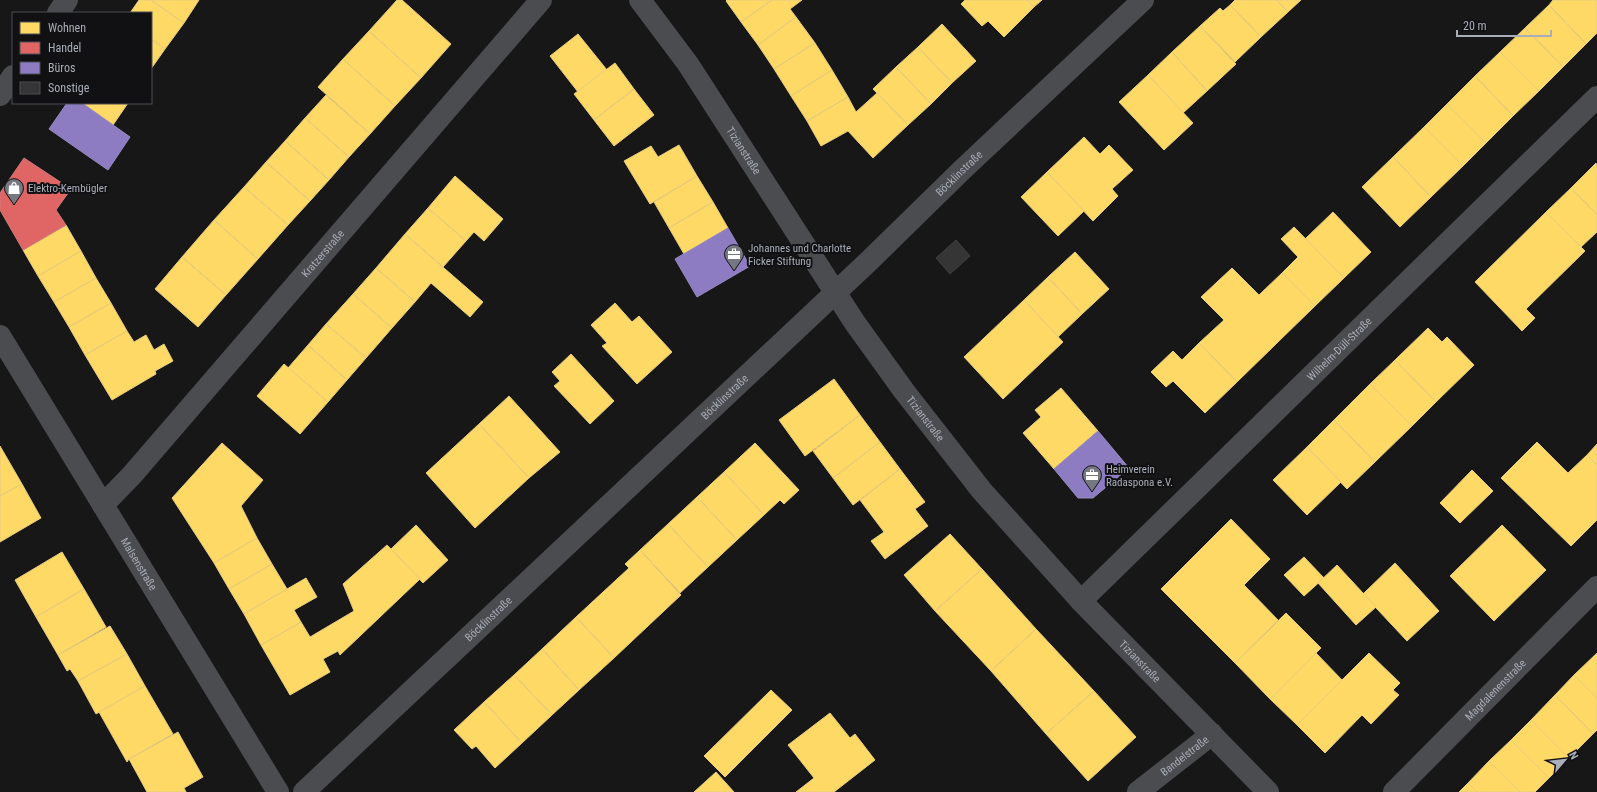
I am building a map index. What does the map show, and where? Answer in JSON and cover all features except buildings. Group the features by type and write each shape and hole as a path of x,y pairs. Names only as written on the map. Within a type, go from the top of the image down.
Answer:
{"street":[{"path":"59,12 67,0"},
{"name":"Kratzerstraße","path":"103,506 137,469 541,0"},
{"name":"Tizianstraße","path":"640,0 688,64 835,293 904,391 982,491 1082,601 1268,792"},
{"name":"Böcklinstraße","path":"304,792 835,293 1143,0"},
{"path":"0,95 12,77"},
{"name":"Wilhelm-Düll-Straße","path":"1082,601 1597,97"},
{"name":"Malsenstraße","path":"0,336 278,792"},
{"name":"Magdalenenstraße","path":"1394,792 1597,587"},
{"name":"Bandelstraße","path":"1138,792 1212,734"}],"place":[{"name":"Elektro-Kembügler","path":"14,205"},
{"name":"Johannes und Charlotte Ficker Stiftung","path":"734,271"},
{"name":"Heimverein Radaspona e.V.","path":"1092,492"}]}
